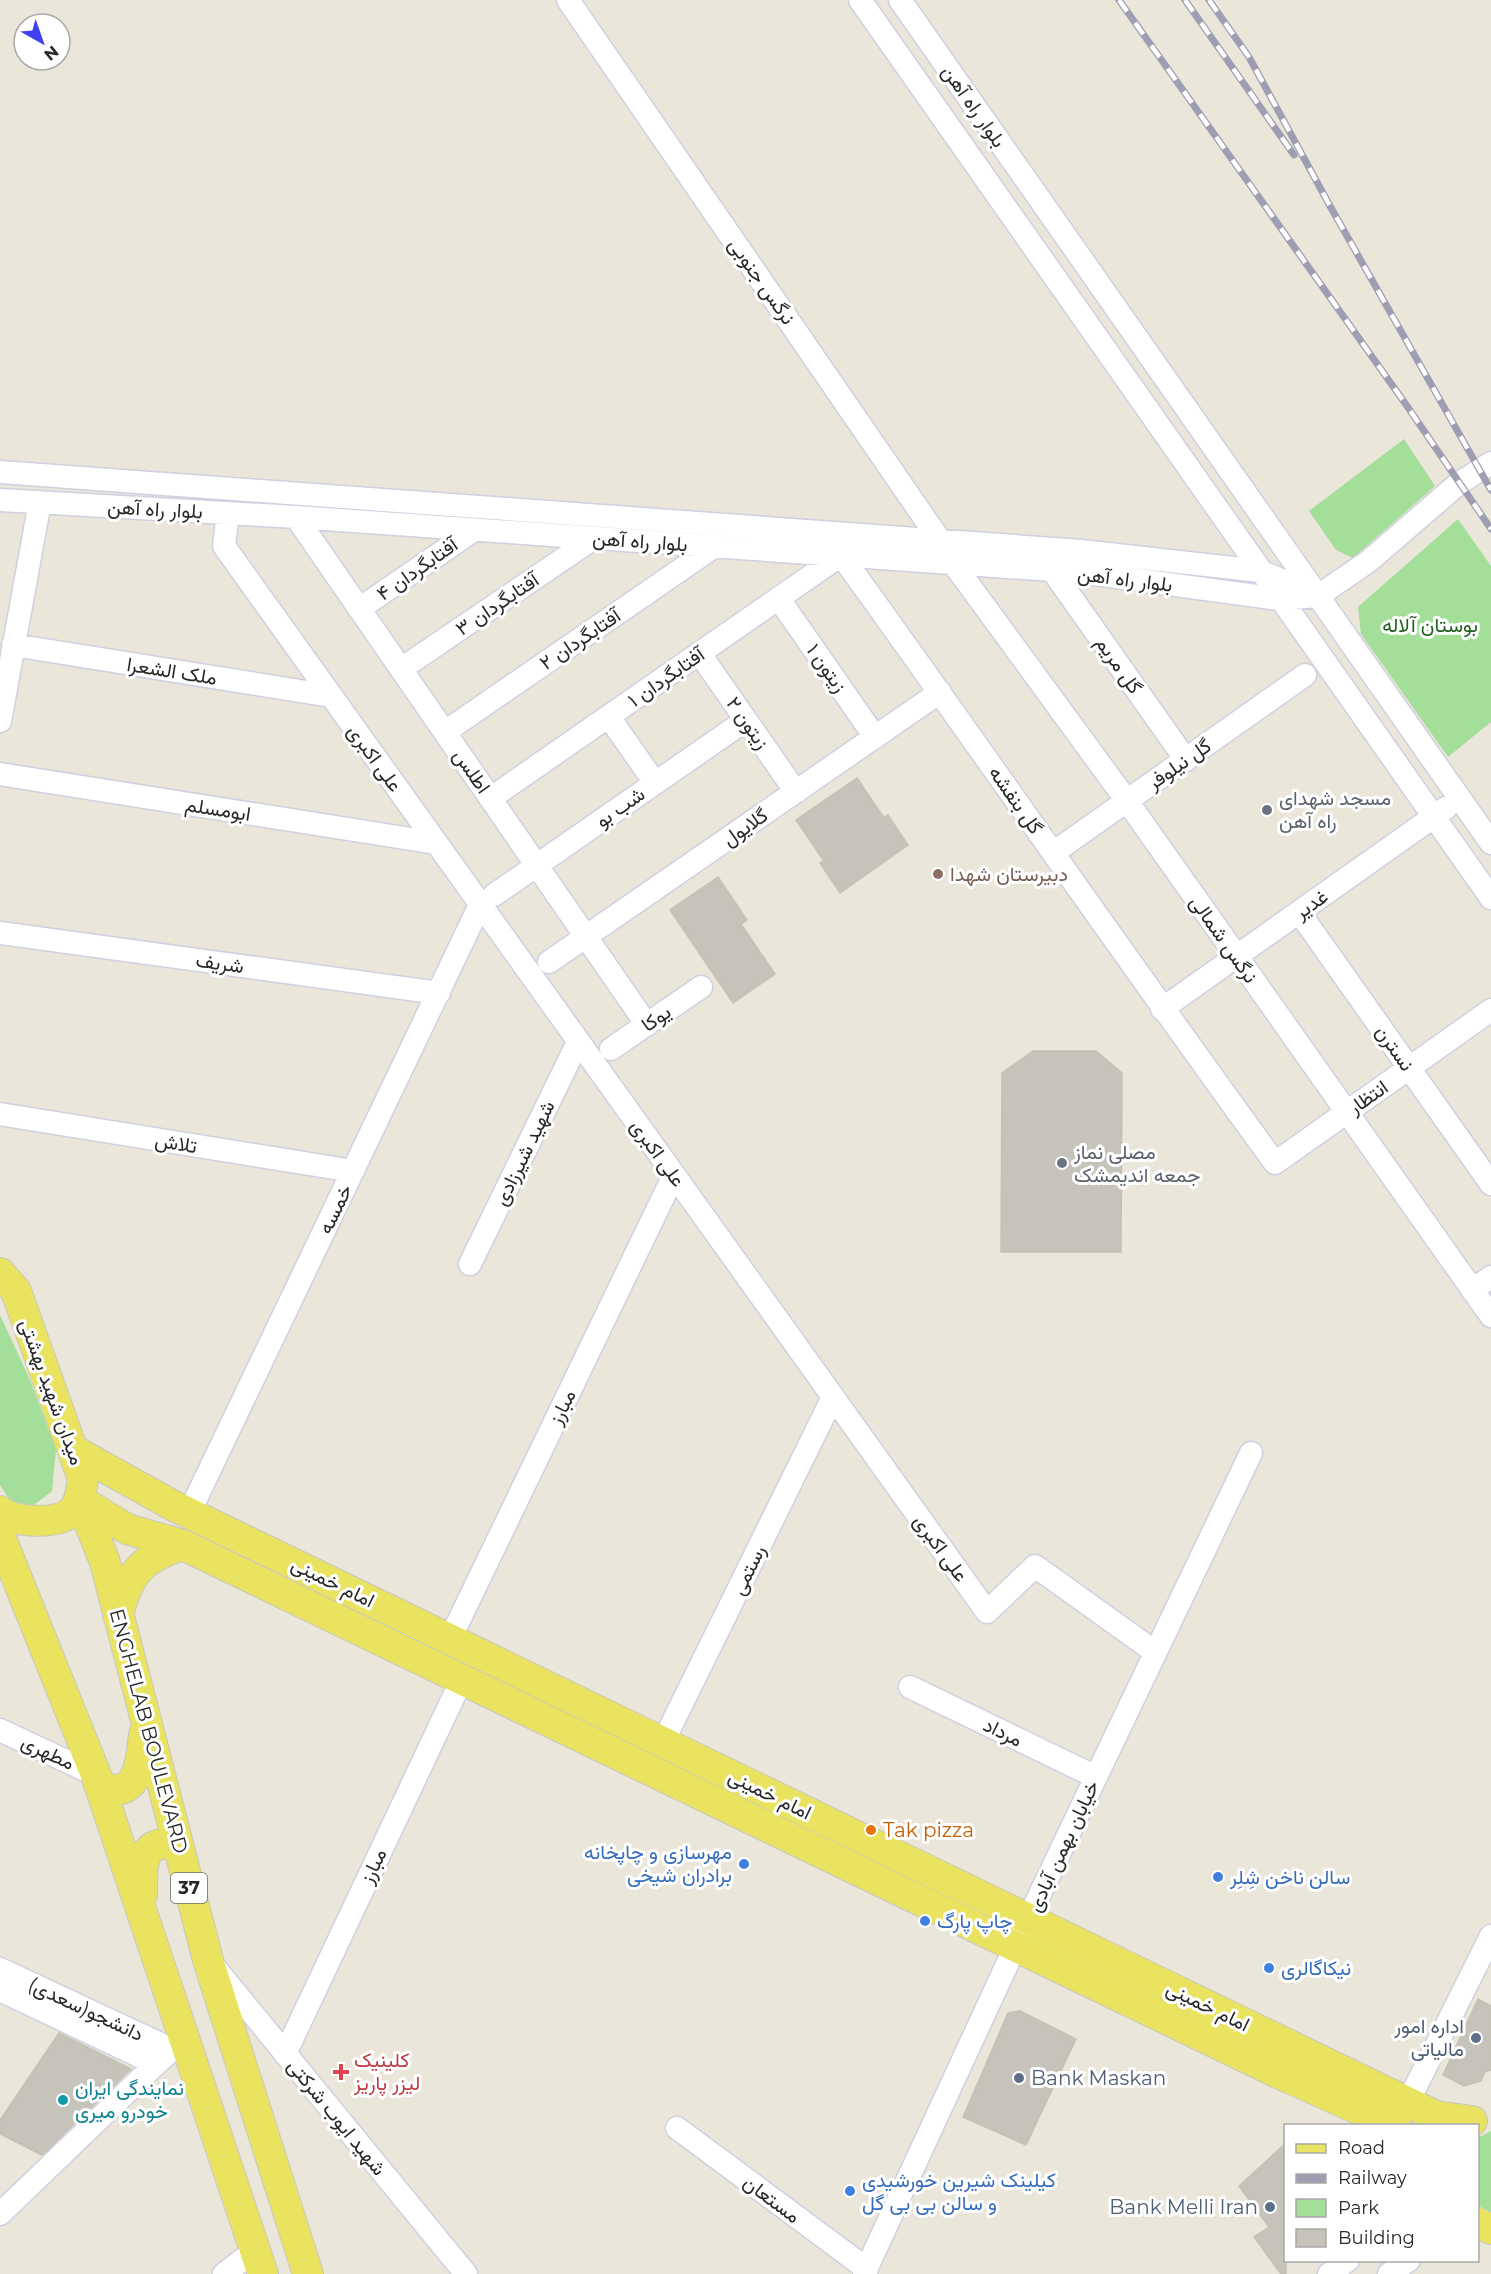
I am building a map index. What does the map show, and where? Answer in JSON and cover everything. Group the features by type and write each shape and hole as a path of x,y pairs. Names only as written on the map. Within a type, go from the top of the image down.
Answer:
{"main road":[{"name":"37","path":"0,1255 8,1282"},
{"name":"میدان شهید بهشتی","path":"8,1282 75,1451 83,1479 80,1500"},
{"name":"امام خمینی","path":"75,1451 189,1513 1028,1919 1402,2114"},
{"name":"امام خمینی","path":"80,1500 127,1529 183,1545 1278,2073 1402,2114 1477,2119"},
{"path":"0,1511 23,1521 46,1520 69,1514 80,1500"},
{"name":"ENGHELAB BOULEVARD","path":"80,1500 105,1562 208,1960 308,2274"},
{"path":"0,1536 97,1780 143,1914 170,2050 258,2262"},
{"path":"118,1615 124,1590 139,1568 159,1553 183,1545"},
{"path":"97,1780 116,1790 132,1783 140,1768 146,1721"},
{"path":"143,1914 142,1864 144,1857 149,1850 163,1844 178,1846"}],"street":[{"name":"نرگس جنوبی","path":"568,0 941,542 953,563"},
{"name":"بلوار راه آهن","path":"860,0 1491,898"},
{"name":"بلوار راه آهن","path":"900,0 1491,843"},
{"path":"1009,213 1036,195"},
{"path":"1318,596 1369,561 1458,483 1491,463"},
{"name":"بلوار راه آهن","path":"0,472 1081,551 1260,571 1318,596"},
{"name":"بلوار راه آهن","path":"0,500 296,517 1052,570 1279,599 1318,596"},
{"path":"0,721 40,502"},
{"name":"علی اکبری","path":"228,513 224,546 436,843 487,900 579,1042 987,1612 1035,1566 1155,1652"},
{"name":"اطلس","path":"296,517 647,1025"},
{"name":"آفتابگردان ۴","path":"360,609 474,530"},
{"name":"آفتابگردان ۳","path":"401,669 594,538"},
{"name":"آفتابگردان ۲","path":"445,732 715,546"},
{"name":"آفتابگردان ۱","path":"491,798 841,555"},
{"name":"گل بنفشه","path":"841,555 1162,1009 1275,1163"},
{"name":"نرگس شمالی","path":"953,563 1127,801 1491,1317"},
{"name":"گل مریم","path":"1052,570 1186,759"},
{"name":"زیتون ۱","path":"779,599 875,737"},
{"name":"ملک الشعرا","path":"13,645 331,696"},
{"name":"زیتون ۲","path":"700,654 796,792"},
{"name":"گل نیلوفر","path":"1053,853 1305,675"},
{"name":"گلایول","path":"549,962 940,692"},
{"path":"609,717 654,783"},
{"name":"شب بو","path":"487,900 746,720"},
{"name":"ابومسلم","path":"0,774 436,843"},
{"name":"غدیر","path":"1162,1009 1460,798"},
{"name":"خمسه","path":"189,1513 487,900"},
{"name":"نسترن","path":"1299,912 1491,1184"},
{"name":"شریف","path":"0,933 440,993"},
{"name":"یوکا","path":"611,1049 701,987"},
{"name":"انتظار","path":"1275,1163 1491,1010"},
{"name":"شهید شیرزادی","path":"470,1264 579,1042"},
{"name":"تلاش","path":"0,1114 353,1172"},
{"name":"مبارز","path":"450,1639 674,1175"},
{"path":"1472,1290 1491,1277"},
{"name":"رستمی","path":"663,1742 832,1397"},
{"name":"خیابان بهمن آبادی","path":"866,2271 1028,1919 1251,1453"},
{"name":"مبارز","path":"285,2054 462,1679"},
{"name":"مرداد","path":"910,1687 1096,1777"},
{"name":"مطهری","path":"0,1730 97,1780"},
{"path":"1402,2114 1491,1936"},
{"name":"شهید ایوب شرکتی","path":"208,1960 466,2274"},
{"name":"دانشجو(سعدی)","path":"0,1969 170,2050"},
{"name":"دانشجو(سعدی)","path":"0,1990 170,2050"},
{"path":"4,2205 170,2050"},
{"name":"مستعان","path":"677,2128 866,2271"},
{"path":"224,2274 258,2262"},
{"path":"1329,2274 1345,2262"},
{"path":"1389,2274 1406,2262"}],"green space":[{"path":"1404,439 1435,486 1353,558 1336,550 1309,511"},
{"name":"بوستان آلاله","path":"1458,519 1491,566 1491,722 1448,757 1361,634 1358,607"},
{"path":"0,1315 30,1380 56,1450 52,1491 34,1505 11,1502 0,1485"},
{"path":"1491,2131 1491,2213 1479,2206 1479,2137"}],"building":[{"path":"857,778 884,818 888,815 908,845 840,893 820,863 824,861 796,820"},
{"path":"718,877 747,920 741,924 775,974 733,1003 670,910"},
{"name":"مصلی نماز جمعه اندیمشک","path":"1033,1051 1096,1051 1122,1073 1121,1252 1001,1252 1002,1073"},
{"name":"اداره امور مالیاتی","path":"1478,1999 1491,2006 1491,2070 1485,2072 1481,2081 1464,2086 1443,2075"},
{"name":"Bank Maskan","path":"1020,2011 1076,2039 1026,2145 963,2117 1008,2013"},
{"name":"نمایندگی ایران خودرو میری","path":"59,2033 131,2069 42,2155 0,2134 0,2120"},
{"name":"Bank Melli Iran","path":"1284,2145 1284,2262 1286,2262 1286,2274 1281,2274 1254,2237 1269,2227 1239,2186"}],"railway":[{"path":"1119,0 1407,406 1491,529"},
{"path":"1185,0 1294,155"},
{"path":"1209,0 1249,57 1330,206 1491,490"}],"place":[{"name":"مسجد شهدای راه آهن","path":"1267,810"},
{"name":"دبیرستان شهدا","path":"938,874"},
{"name":"مصلی نماز جمعه اندیمشک","path":"1062,1163"},
{"name":"Tak pizza","path":"871,1830"},
{"name":"مهرسازی و چاپخانه برادران شیخی","path":"744,1864"},
{"name":"سالن ناخن شِلِر","path":"1218,1877"},
{"name":"چاپ پارگ","path":"925,1921"},
{"name":"نیکاگالری","path":"1269,1968"},
{"name":"اداره امور مالیاتی","path":"1476,2038"},
{"name":"کلینیک لیزر پاریز","path":"341,2072"},
{"name":"Bank Maskan","path":"1019,2078"},
{"name":"نمایندگی ایران خودرو میری","path":"63,2100"},
{"name":"کیلینک شیرین خورشیدی و سالن بی بی گل","path":"850,2191"},
{"name":"Bank Melli Iran","path":"1270,2207"}]}
